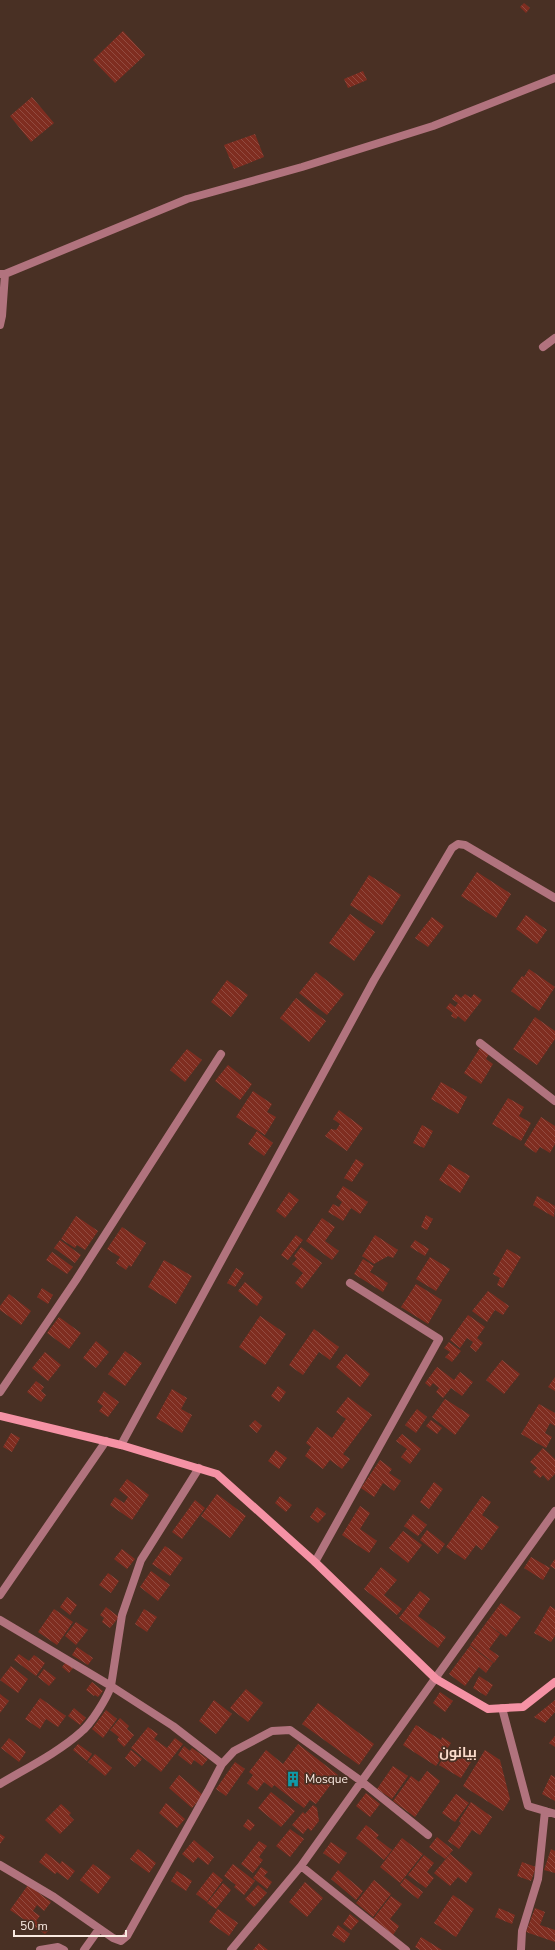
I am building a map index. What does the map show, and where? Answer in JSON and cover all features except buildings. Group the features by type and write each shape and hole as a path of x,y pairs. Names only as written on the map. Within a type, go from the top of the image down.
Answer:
{"street":[{"path":"0,325 2,316 2,274 187,199 302,167 433,126 555,78"},
{"path":"544,347 555,338"},
{"path":"121,1445 374,980 452,848 458,844 465,845 555,898"},
{"path":"480,1043 555,1101"},
{"path":"0,1392 76,1280 221,1054"},
{"path":"315,1562 439,1339 350,1283"},
{"path":"0,1416 121,1445 217,1474 315,1562 436,1679 488,1709 523,1707 555,1682"},
{"path":"0,1595 106,1441"},
{"path":"0,1784 82,1732 108,1696 111,1686 122,1615 141,1560 199,1468"},
{"path":"231,1950 301,1866 555,1511"},
{"path":"0,1620 111,1686 172,1726 222,1764"},
{"path":"502,1708 528,1806 555,1814"},
{"path":"0,1865 54,1896 113,1938 121,1941 127,1936 222,1764 234,1751 272,1731 290,1730 361,1781 428,1835"},
{"path":"521,1950 522,1931 538,1880 546,1811"},
{"path":"301,1866 406,1950"},
{"path":"84,1950 99,1928"},
{"path":"40,1950 58,1947 64,1950"}],"place":[{"name":"Mosque","path":"293,1779"}],"district":[{"name":"بيانون","path":"458,1752"}]}
